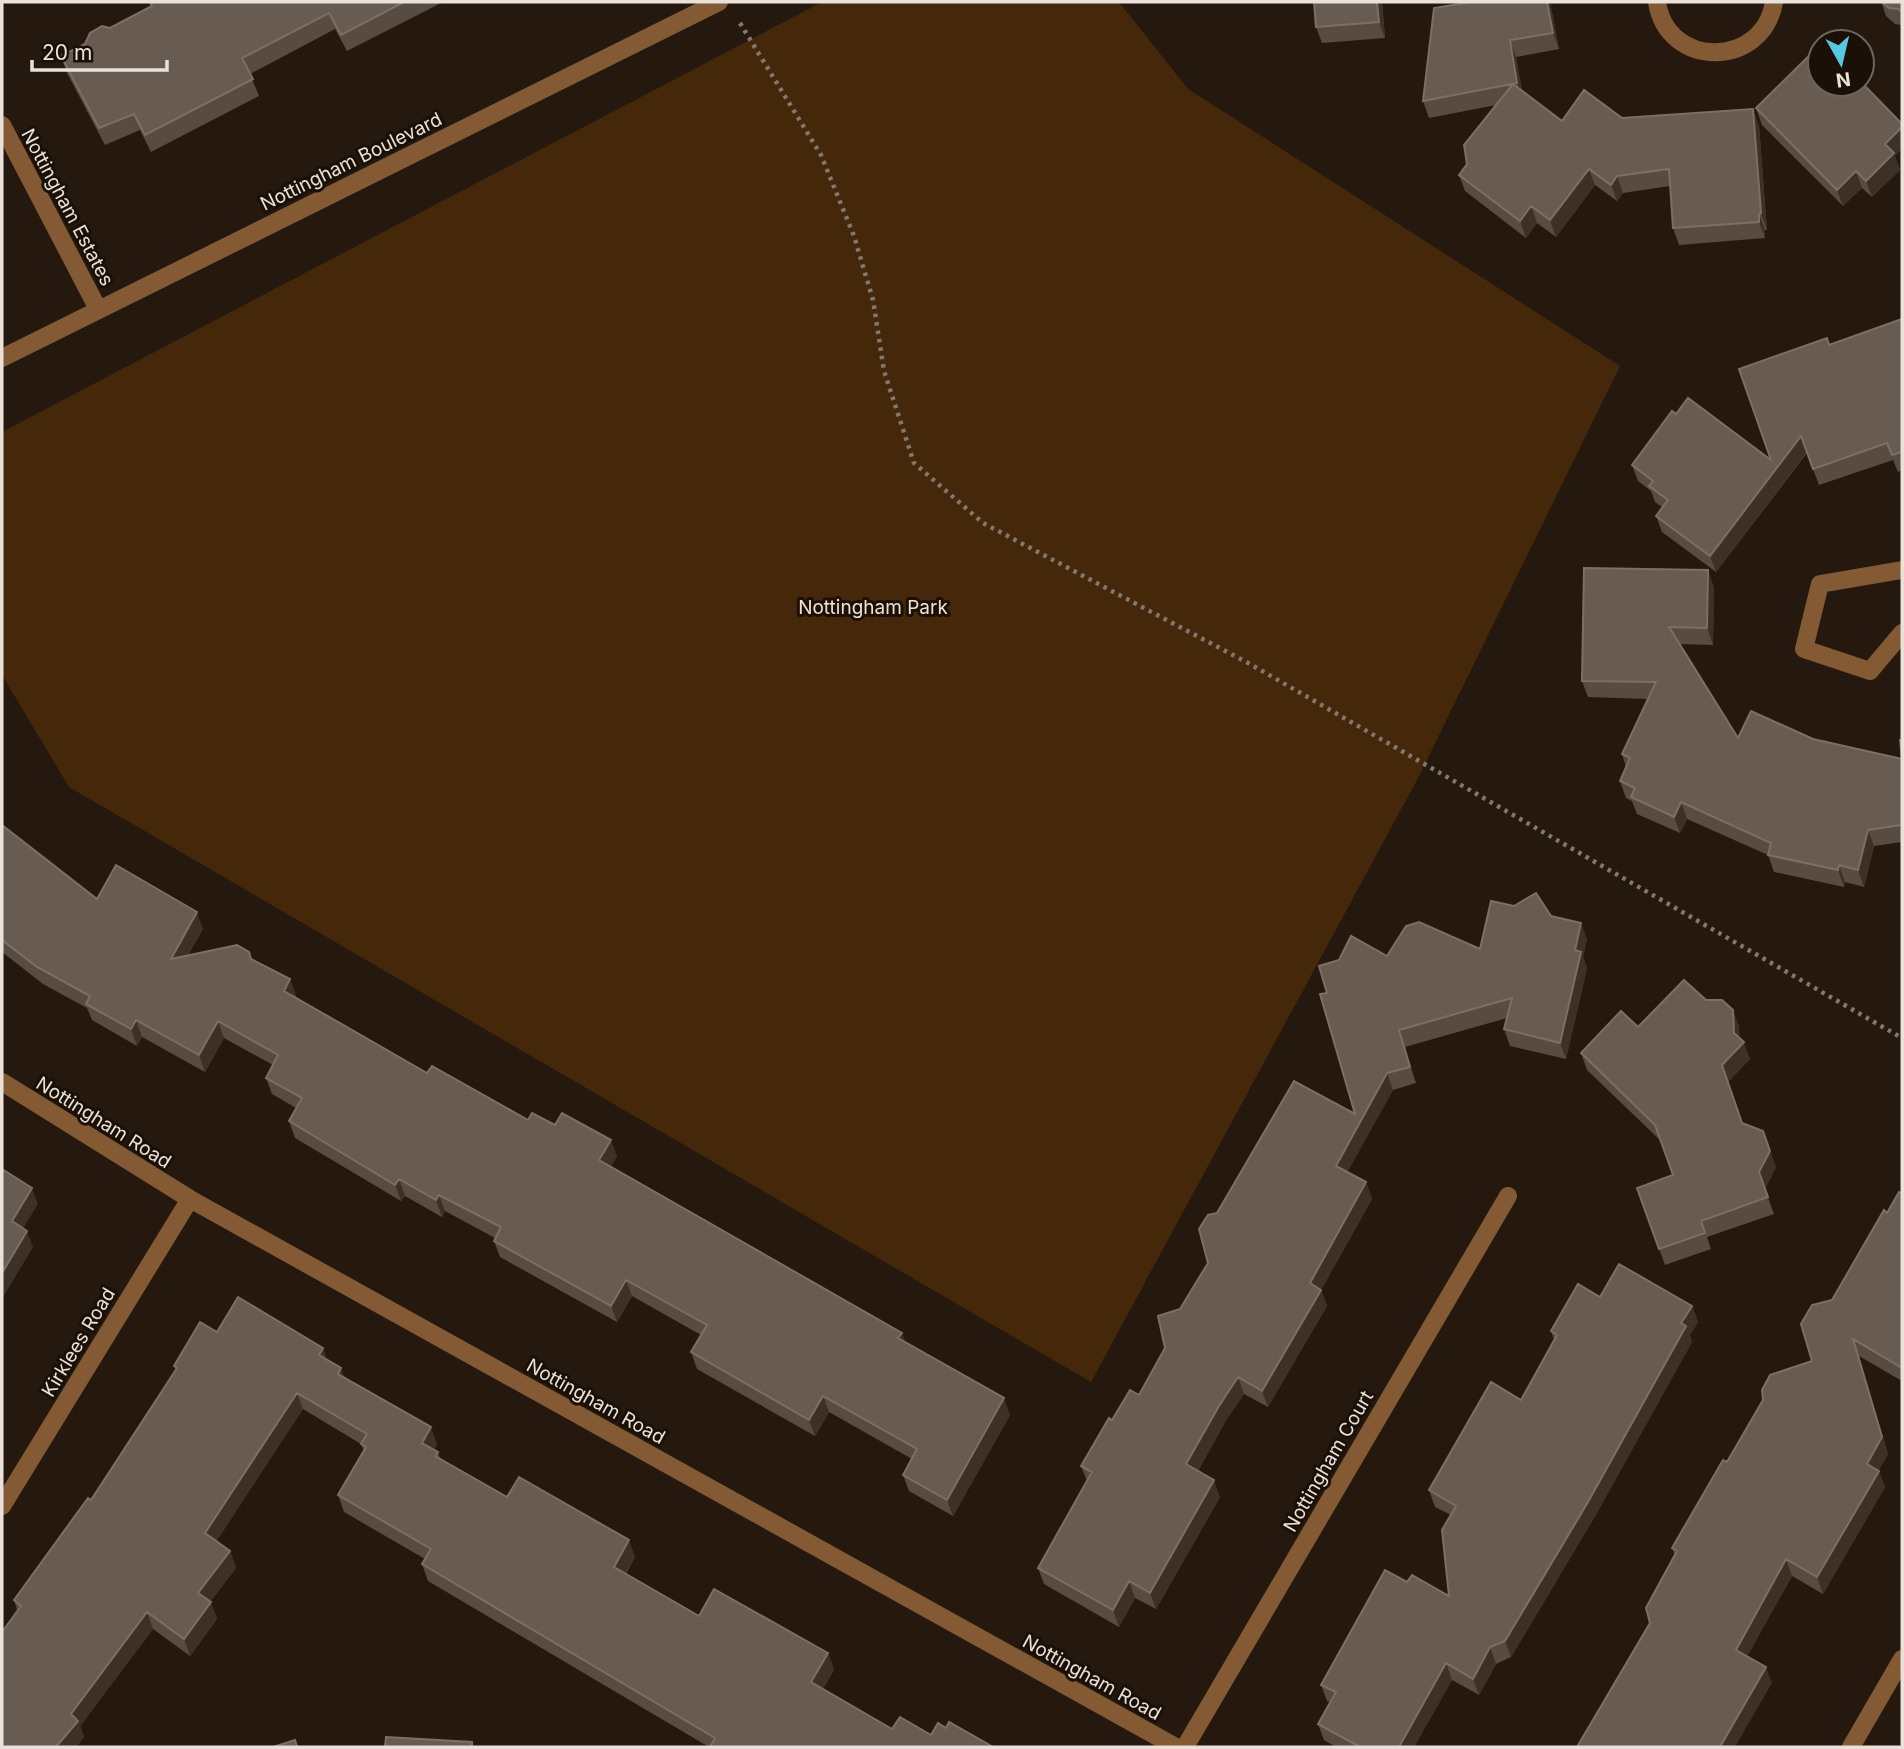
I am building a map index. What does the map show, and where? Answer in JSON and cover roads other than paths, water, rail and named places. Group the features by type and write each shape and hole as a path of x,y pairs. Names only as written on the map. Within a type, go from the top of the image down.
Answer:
{"street":[{"name":"Nottingham Boulevard","path":"2,358 719,2"},
{"path":"1657,2 1659,13 1669,32 1684,46 1703,53 1723,54 1754,40 1766,24 1774,2"},
{"name":"Nottingham Estates","path":"2,125 98,309"},
{"path":"1902,570 1820,584 1804,649 1870,671 1902,634"},
{"name":"Nottingham Road","path":"2,1082 190,1199 1176,1747"},
{"name":"Nottingham Court","path":"1185,1747 1508,1196"},
{"name":"Kirklees Road","path":"2,1506 190,1199"},
{"path":"1851,1747 1902,1659"}],"park label":[{"name":"Nottingham Park","path":"873,607"}]}
